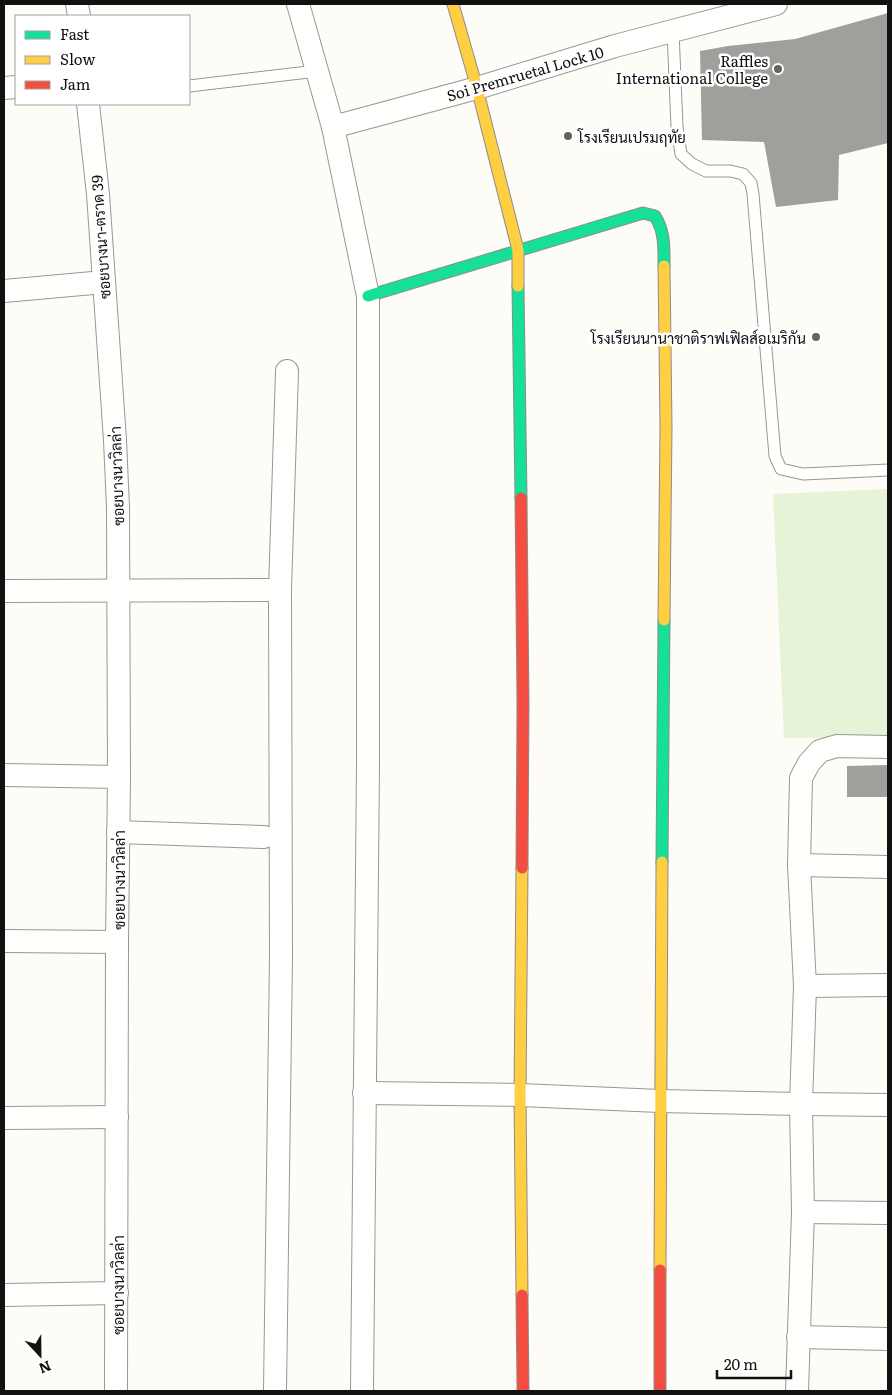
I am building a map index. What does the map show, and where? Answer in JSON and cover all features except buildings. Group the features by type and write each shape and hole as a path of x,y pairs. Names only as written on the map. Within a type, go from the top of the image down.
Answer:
{"street":[{"path":"298,4 333,127 368,296 368,764 362,1391"},
{"path":"453,4 477,88 518,250 523,704 520,1096 523,1391"},
{"name":"Soi Premruetal Lock 10","path":"333,127 477,88 615,46 673,31 736,9 776,4"},
{"name":"ซอยบางนา-ตราด 39","path":"88,105 98,194 110,370"},
{"path":"368,296 643,213 655,216 661,225 664,238 666,427 660,1101 660,1391"},
{"path":"4,291 104,282"},
{"name":"ซอยบางนาวิลล่า","path":"110,370 116,440 119,590 116,1391"},
{"path":"274,1391 281,956 280,590 287,371"},
{"path":"4,591 280,590"},
{"path":"797,1391 803,1212 801,1104 804,986 800,865 801,778 809,763 820,751 837,746 888,747"},
{"path":"4,775 119,777"},
{"path":"118,832 264,837"},
{"path":"800,865 888,868"},
{"path":"4,941 117,942"},
{"path":"804,986 888,986"},
{"path":"364,1093 888,1105"},
{"path":"4,1118 117,1117"},
{"path":"803,1212 888,1213"},
{"path":"4,1295 117,1294"},
{"path":"798,1337 888,1339"}],"lane":[{"path":"673,31 678,127 682,154 692,164 706,170 730,171 743,174 751,184 754,194 773,439 775,456 778,463 781,469 803,474 888,470"},
{"path":"190,86 317,70"}],"green space":[{"path":"888,489 888,739 784,738 773,494"}],"traffic: fast":[{"path":"368,296 643,213 655,216 661,228 664,266"},
{"path":"518,286 521,498"},
{"path":"662,862 664,620"}],"traffic: slow":[{"path":"453,4 477,88 518,250 518,286"},
{"path":"664,266 666,427 664,620"},
{"path":"660,1270 662,862"},
{"path":"522,868 520,1095 522,1295"}],"traffic: jam":[{"path":"521,498 522,868"},
{"path":"660,1270 660,1391"},
{"path":"522,1295 523,1391"}],"place":[{"name":"Raffles International College","path":"778,69"},
{"name":"โรงเรียนเปรมฤทัย","path":"568,136"},
{"name":"โรงเรียนนานาชาติราฟเฟิลส์อเมริกัน","path":"816,337"}]}
